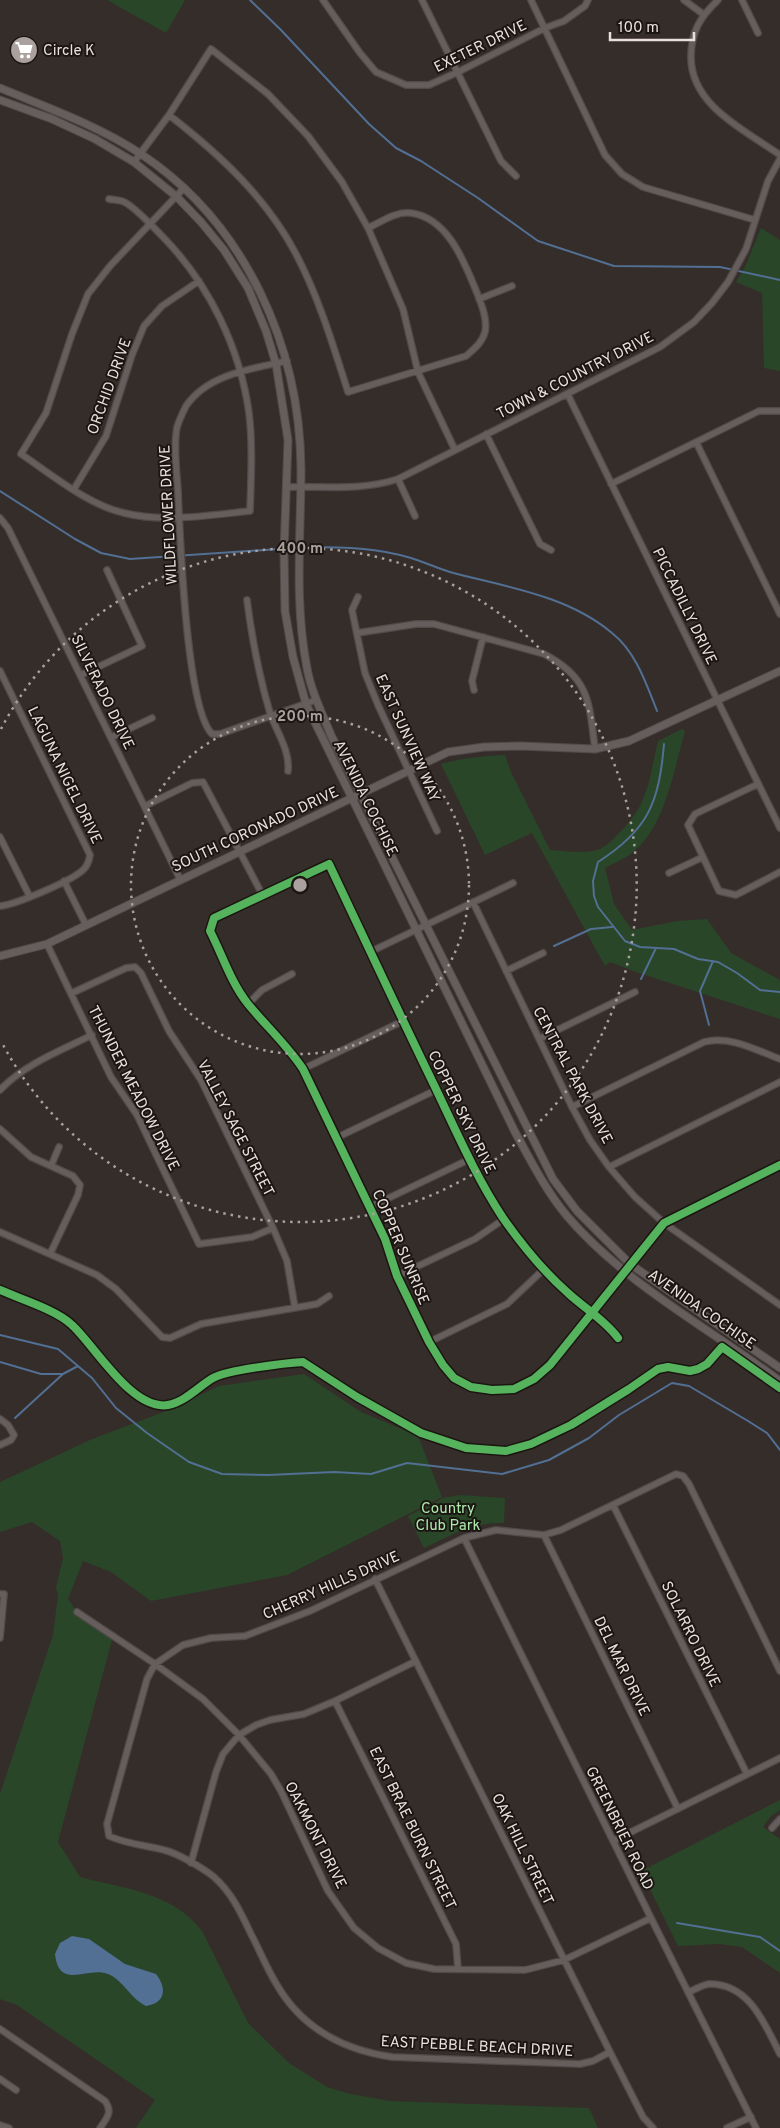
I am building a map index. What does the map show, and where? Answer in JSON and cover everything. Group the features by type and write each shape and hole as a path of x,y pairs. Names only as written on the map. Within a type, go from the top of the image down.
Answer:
{"street":[{"name":"EXETER DRIVE","path":"324,0 360,53 376,72 406,85 429,85 458,72 545,28 564,21 585,6 588,0"},
{"path":"422,0 501,161 516,176"},
{"path":"531,0 605,155 622,174 643,187 755,220"},
{"path":"684,0 703,14"},
{"path":"718,0 703,14 694,31 691,67 704,97 718,112 780,155"},
{"path":"742,0 758,33"},
{"path":"134,162 169,115 211,49 268,94 308,136 342,182 368,228 402,309 418,372 455,450"},
{"name":"AVENIDA COCHISE","path":"0,88 98,129 140,154 184,188 233,244 256,284 276,326 287,361 298,417 300,620 307,669 316,700 360,794 553,1179 577,1211 630,1264 780,1368"},
{"name":"AVENIDA COCHISE","path":"0,100 95,139 134,162 177,197 201,222 224,250 248,288 266,331 276,364 288,440 288,486 284,552 285,611 293,657 306,704 351,798 539,1176 567,1216 624,1271 780,1382"},
{"path":"169,115 231,167 257,196 296,253 327,327 348,392 466,356 480,343 485,332 486,322 479,299 461,254 442,229 427,219 411,213 399,213 368,228"},
{"name":"TOWN & COUNTRY DRIVE","path":"288,486 357,488 377,486 398,479 660,347 694,322 728,282 746,249 768,182 780,160"},
{"path":"109,199 124,202 151,225 178,253 199,281 224,325 240,372 249,413 250,512 179,517 124,513 100,504 20,454 46,413 72,334 88,294 110,266 151,225 184,188"},
{"name":"ORCHID DRIVE","path":"74,489 106,436 132,355 144,326 162,306 199,281"},
{"path":"479,299 512,286"},
{"name":"WILDFLOWER DRIVE","path":"271,715 220,734 212,734 206,728 189,648 179,517 176,442 177,426 185,408 197,392 216,380 240,372 287,361"},
{"name":"PICCADILLY DRIVE","path":"568,395 780,828"},
{"path":"611,484 760,411 780,411"},
{"path":"486,434 540,544 551,550"},
{"path":"696,442 780,614"},
{"path":"398,479 415,516"},
{"name":"SILVERADO DRIVE","path":"0,518 8,528 180,879"},
{"path":"81,675 142,646 107,570"},
{"name":"EAST SUNVIEW WAY","path":"358,597 352,610 365,673 437,831"},
{"path":"247,600 255,659 271,715 289,759 288,771"},
{"path":"357,633 416,624 434,624 544,654 560,662 579,682 590,707 596,748"},
{"path":"474,690 472,681 483,637"},
{"name":"LAGUNA NIGEL DRIVE","path":"0,671 90,855 89,863 83,871 30,897 0,906"},
{"name":"SOUTH CORONADO DRIVE","path":"0,956 47,944 448,752 484,747 521,746 596,748 643,736 780,671"},
{"path":"271,715 316,700"},
{"path":"112,737 152,718"},
{"path":"145,806 192,783 203,782 263,896"},
{"path":"758,784 695,814 688,825 719,890 736,895 780,872"},
{"path":"0,837 30,897"},
{"path":"669,873 703,857"},
{"name":"COPPER SKY DRIVE","path":"263,896 329,864 486,1192 523,1246 544,1269 611,1329 618,1338"},
{"path":"64,881 86,925"},
{"path":"370,952 513,883"},
{"name":"COPPER SUNRISE","path":"263,896 214,918 210,931 248,1004 294,1055 303,1069 385,1239 396,1276 429,1342 443,1365 454,1378 471,1387 492,1390 514,1389 534,1379 550,1365 664,1223"},
{"name":"CENTRAL PARK DRIVE","path":"472,902 572,1107 590,1140 609,1166 635,1197 664,1223 780,1305"},
{"name":"THUNDER MEADOW DRIVE","path":"47,944 111,1077 136,1115 199,1244 252,1237 273,1228"},
{"path":"506,971 543,953"},
{"name":"VALLEY SAGE STREET","path":"72,993 126,968 135,967 141,973 169,1031 201,1080 273,1228 287,1261 295,1308"},
{"path":"248,1004 262,990 292,974"},
{"path":"539,1039 635,992"},
{"path":"303,1069 403,1021"},
{"path":"0,1090 13,1077 30,1065 92,1035"},
{"path":"572,1107 704,1042 716,1039 727,1040 780,1058"},
{"path":"609,1166 780,1082"},
{"path":"336,1138 436,1090"},
{"path":"0,1129 31,1158 73,1176 80,1184 78,1194 50,1254"},
{"path":"50,1166 59,1147"},
{"path":"370,1207 470,1159"},
{"path":"664,1223 780,1165"},
{"path":"396,1276 475,1238 504,1219"},
{"path":"0,1232 97,1275 110,1284 162,1337 170,1338 201,1324 317,1304 329,1296"},
{"path":"429,1342 507,1304 544,1269"},
{"path":"0,1419 8,1425 14,1435 10,1440 0,1445"},
{"name":"CHERRY HILLS DRIVE","path":"155,1664 183,1645 211,1638 245,1636 310,1611 464,1538 496,1530 544,1535 561,1530 676,1474 683,1476 689,1484 780,1671"},
{"name":"SOLARRO DRIVE","path":"613,1505 747,1774"},
{"name":"DEL MAR DRIVE","path":"544,1535 678,1809"},
{"name":"GREENBRIER ROAD","path":"464,1538 756,2128"},
{"name":"OAK HILL STREET","path":"375,1579 610,2052 643,2117 653,2128"},
{"path":"0,1638 2,1594"},
{"name":"OAKMONT DRIVE","path":"77,1612 204,1699 239,1735 276,1782 328,1891 354,1928 378,1948 406,1963 434,1968 524,1970 564,1960 651,1918"},
{"path":"190,1863 216,1772 223,1754 239,1735 263,1723 304,1714 336,1702 416,1661"},
{"name":"EAST PEBBLE BEACH DRIVE","path":"155,1664 148,1679 107,1824 109,1836 120,1841 167,1850 213,1877 233,1898 277,1985 289,2003 304,2019 344,2045 367,2053 392,2057 580,2064 593,2061 610,2052"},
{"name":"EAST BRAE BURN STREET","path":"336,1702 456,1944 458,1969"},
{"path":"613,1841 780,1758"},
{"path":"772,1828 780,1819"},
{"path":"688,1992 708,1984 725,1986 746,1998 759,2012 780,2054"},
{"path":"0,2030 105,2101 110,2108 110,2113 100,2128"},
{"path":"0,2079 16,2090"},
{"path":"727,2128 751,2117"},
{"path":"0,2125 8,2128"}],"green space":[{"path":"107,0 185,0 166,33"},
{"path":"761,228 780,240 780,371 764,368 762,293 736,282 745,267"},
{"path":"682,729 685,731 672,780 653,829 632,853 605,868 614,904 632,930 677,921 707,919 731,953 780,980 780,1019 610,962 605,966 532,833 485,855 441,764 457,760 505,755 511,772 550,850 593,851 601,849 610,842 636,813 650,779 658,741"},
{"path":"304,1374 361,1412 418,1436 442,1497 287,1575 151,1601 111,1572 83,1561 68,1599 77,1612 113,1636 58,1842 80,1877 147,1894 177,1908 190,1918 202,1931 248,2023 289,2063 327,2087 350,2094 390,2101 589,2108 598,2128 136,2128 155,2100 17,2005 0,1999 0,1794 53,1635 58,1595 56,1587 63,1558 60,1541 32,1522 0,1532 0,1482 90,1440 166,1411 219,1386"},
{"name":"Country Club Park","path":"460,1495 505,1498 504,1523 472,1527 424,1548 408,1516 443,1498"},
{"path":"780,1800 780,1810 771,1816 763,1827 780,1839 780,1973 742,1947 719,1944 678,1946 641,1871"}],"water":[{"path":"72,1936 89,1939 125,1964 156,1974 162,1984 163,1994 161,1998 158,2002 146,2006 108,1974 100,1972 76,1975 62,1972 55,1954 60,1943"}],"waterway":[{"path":"250,0 281,30 369,124 396,148 421,161 478,198 538,241 614,266 720,267 780,280"},
{"path":"0,491 75,539 101,553 130,559 279,549"},
{"path":"310,547 361,549 399,555 450,572 535,594 575,610 594,620 612,633 628,649 649,690 657,711"},
{"path":"664,744 659,783 648,813 629,838 598,862 593,881 594,896 598,907 625,941 640,947 674,949 698,959 718,962 760,990 780,992"},
{"path":"554,946 591,929 612,927"},
{"path":"641,979 656,948"},
{"path":"709,1025 700,991 713,961"},
{"path":"0,1335 58,1349 92,1378 116,1408 147,1433 189,1462 222,1474 268,1475 334,1472 371,1474 407,1463 502,1474 549,1460 589,1438 619,1415 672,1383 689,1386 748,1421 767,1433 780,1450"},
{"path":"0,1362 41,1374 63,1374"},
{"path":"15,1418 63,1374 78,1366"},
{"path":"677,1923 760,1937 780,1951"}],"cycle path":[{"path":"618,1338 607,1325 594,1314 587,1309 574,1299 541,1267 493,1202 475,1170 329,864 214,918 210,931 242,996 303,1069 385,1239 397,1276 429,1342 443,1365 454,1378 471,1387 492,1390 514,1389 534,1379 550,1365 664,1223 780,1165"},
{"path":"0,1290 57,1314 72,1325 128,1388 141,1398 154,1404 168,1405 174,1403 220,1375 257,1367 303,1362 357,1397 421,1433 466,1448 506,1451 531,1444 571,1425 658,1369 668,1367 690,1371 698,1369 707,1364 722,1347 780,1388"}],"place":[{"name":"Circle K","path":"24,50"}]}
